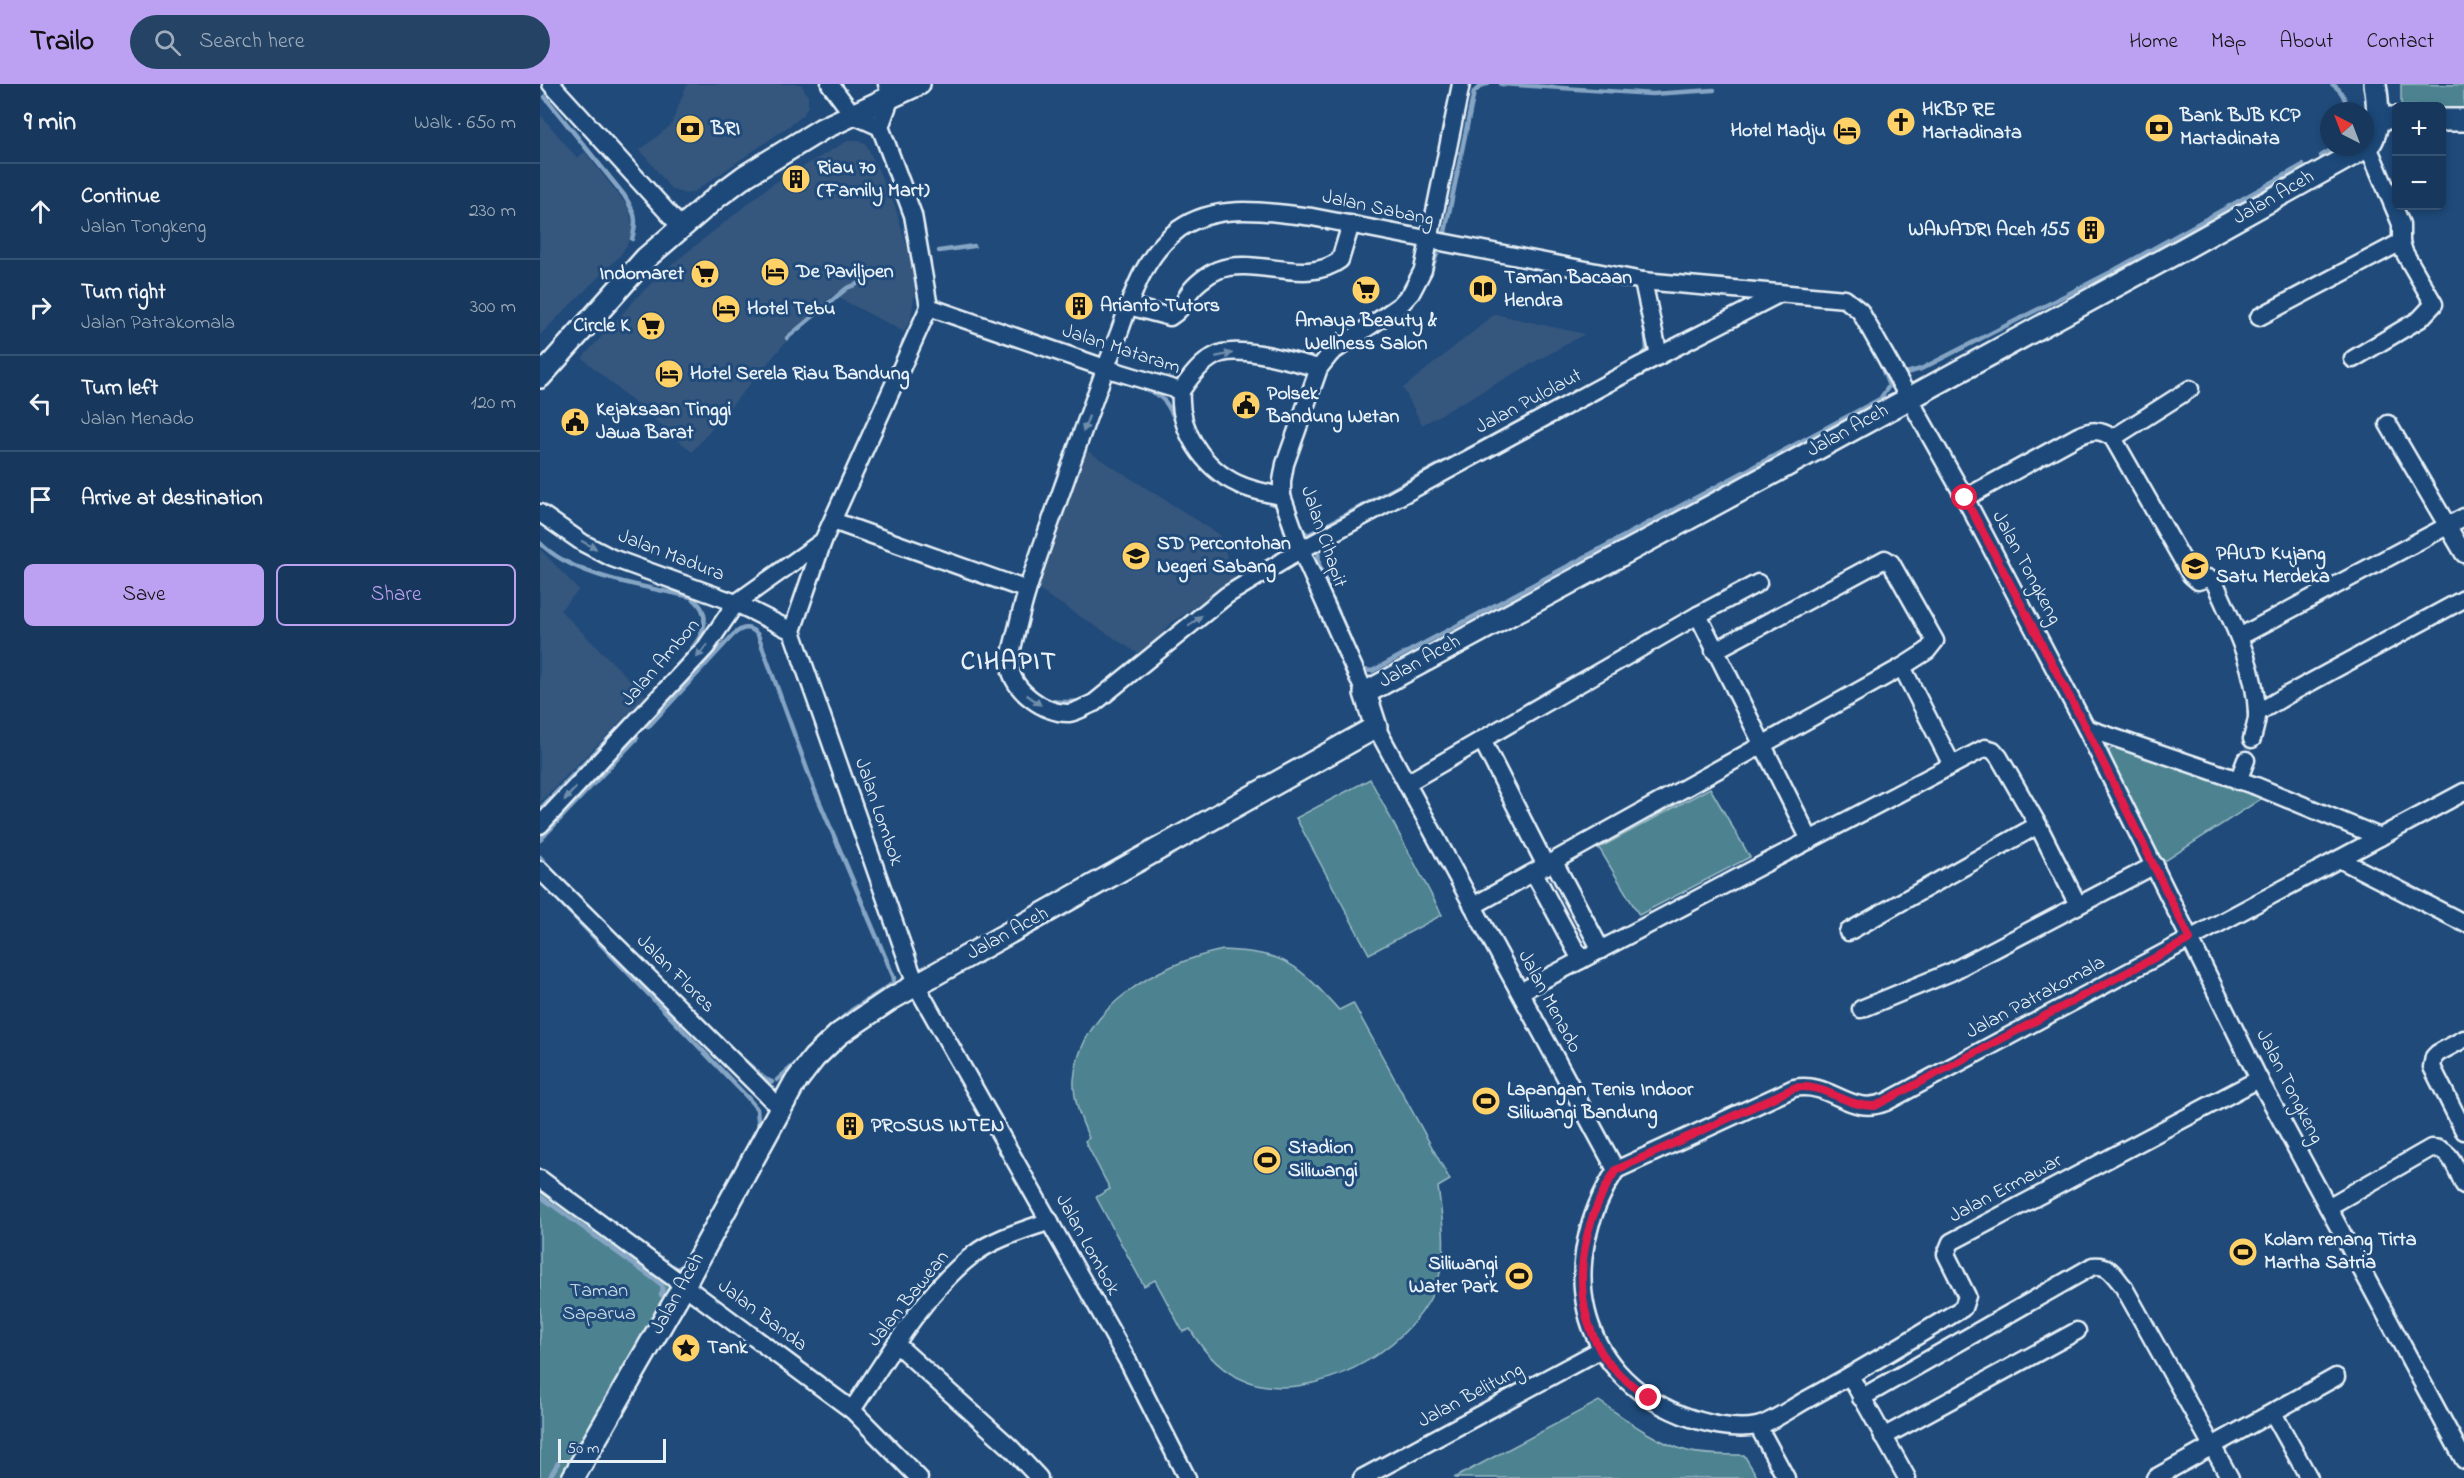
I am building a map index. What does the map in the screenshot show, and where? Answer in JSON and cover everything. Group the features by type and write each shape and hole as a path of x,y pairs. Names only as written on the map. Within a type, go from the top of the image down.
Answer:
{"main road":[{"path":"540,377 646,258 680,226 749,173 822,129 853,115 889,91 920,84"},
{"path":"2374,137 2387,118 2375,84"},
{"path":"2446,120 2464,120"},
{"name":"Jalan Aceh","path":"573,1478 684,1284 780,1108 814,1058 838,1034 916,985 1376,727 1365,693 1769,475 2350,156"}],"street":[{"path":"551,84 680,226"},
{"path":"830,84 853,115 880,128"},
{"name":"Jalan Cihapit","path":"1365,693 1301,550 1282,496 1285,464 1319,368 1331,353 1399,306 1411,293 1423,270 1431,241 1461,84"},
{"path":"792,631 823,541 929,307 914,215 880,128 889,91"},
{"path":"2353,359 2420,319 2434,304 2404,252 2401,242 2401,224 2372,156"},
{"name":"Jalan Sabang","path":"1027,590 1105,368 1141,275 1152,255 1181,228 1204,218 1227,212 1257,211 1312,216 1643,281 1845,299 1860,311 1910,397"},
{"path":"1129,306 1170,318 1185,304 1189,293 1205,277 1219,270 1264,267 1289,270 1326,268 1340,260 1351,224"},
{"path":"2259,317 2401,242"},
{"path":"1643,281 1659,356"},
{"name":"Jalan Pulolaut","path":"1027,590 1011,655 1010,667 1013,680 1026,695 1042,706 1069,713 1094,703 1227,595 1301,550 1659,356 1779,294"},
{"name":"Jalan Mataram","path":"929,307 1105,368 1181,391 1180,408 1189,434 1213,468 1239,485 1259,492 1282,496"},
{"path":"1181,391 1190,376 1221,354 1252,354 1319,368"},
{"path":"2113,438 2190,389"},
{"name":"Jalan Tongkeng","path":"1910,397 2086,728 2259,1079 2464,1460"},
{"path":"2388,424 2464,554"},
{"path":"1965,498 2078,436 2093,430 2105,432 2113,438 2191,575 2198,581 2208,578 2216,583 2239,637 2252,678 2257,713 2252,739"},
{"name":"Jalan Madura","path":"540,513 583,543 612,558 736,603 792,631"},
{"path":"2239,637 2464,517"},
{"path":"833,521 1027,590"},
{"name":"Jalan Ambon","path":"540,825 706,647 736,603 823,541"},
{"path":"1473,906 1902,667 1927,651 1935,641 1891,563 1885,559 1714,651"},
{"path":"1407,783 1698,615 1758,583"},
{"path":"2257,713 2464,599"},
{"path":"1698,615 1810,840"},
{"name":"Jalan Lombok","path":"792,631 916,985 1129,1363 1187,1478"},
{"path":"1902,667 1952,765"},
{"name":"Jalan Menado","path":"1376,727 1616,1170"},
{"path":"2086,728 2238,780 2380,837"},
{"path":"1482,740 1544,867 1581,960"},
{"path":"1520,993 1985,748 1993,750 2038,825 2078,905"},
{"path":"2238,780 2246,760"},
{"name":"Jalan Patrakomala","path":"1616,1170 1794,1088 1813,1086 1850,1102 1875,1106 2464,792"},
{"path":"1848,932 2038,825"},
{"path":"2339,859 2464,923"},
{"path":"1861,1009 1951,972 2155,865"},
{"path":"1544,867 1601,950"},
{"name":"Jalan Flores","path":"540,870 780,1108"},
{"path":"2464,1040 2438,1053 2434,1057 2432,1067 2464,1131"},
{"name":"Jalan Ermawar","path":"1758,1426 1850,1376 1963,1308 1966,1296 1946,1254 1951,1242 2259,1079"},
{"path":"2328,1207 2431,1148 2438,1148 2446,1152 2464,1185"},
{"path":"1616,1170 1603,1190 1592,1215 1585,1242 1582,1270 1590,1325 1600,1350 1631,1384 1669,1410 1713,1424 1758,1426 1786,1478"},
{"name":"Jalan Banda","path":"540,1179 852,1410 919,1478"},
{"name":"Jalan Bawean","path":"852,1410 896,1344 952,1274 975,1253 1003,1238 1050,1221"},
{"path":"1861,1398 2093,1266 2100,1265 2106,1267 2123,1286 2230,1478"},
{"path":"1883,1437 2077,1331"},
{"path":"896,1344 1010,1447 1039,1478"},
{"name":"Jalan Belitung","path":"1362,1478 1600,1350"},
{"path":"1850,1376 1907,1478"},
{"path":"2155,1478 2336,1377"},
{"path":"2273,1413 2310,1478"}],"shaded area":[{"path":"687,84 801,84 808,96 808,106 804,114 795,122 694,192 685,194 671,189 640,150 671,125"},
{"path":"540,114 577,158 585,152 629,208 633,230 619,257 540,335"},
{"path":"849,140 858,140 866,144 895,206 910,257 915,291 911,319 904,332 833,295 785,343 692,452 582,358 641,293 670,266 771,185"},
{"path":"1495,314 1585,334 1422,425 1403,388"},
{"name":"SD Percontohan Negeri Sabang","path":"1086,450 1219,534 1235,579 1170,624 1142,656 1034,587"},
{"path":"540,549 579,590 560,610 646,696 540,802"}],"green space":[{"path":"2401,84 2464,85 2464,112 2446,111 2446,102 2401,102"},
{"path":"2115,746 2264,797 2162,863 2110,758 2109,750"},
{"path":"1370,779 1442,915 1369,954 1296,818"},
{"path":"1710,788 1750,857 1639,915 1599,848"},
{"name":"Stadion Siliwangi","path":"1223,950 1277,958 1301,972 1339,1010 1353,1003 1450,1180 1438,1187 1442,1213 1442,1265 1434,1291 1421,1313 1380,1353 1354,1368 1327,1379 1299,1386 1272,1387 1246,1381 1229,1372 1207,1353 1190,1329 1183,1332 1155,1280 1144,1286 1096,1197 1110,1189 1085,1141 1089,1138 1076,1102 1074,1080 1080,1054 1091,1031 1107,1010 1127,992 1149,978 1198,956"},
{"name":"Taman Saparua","path":"540,1188 675,1286 571,1478 540,1478"},
{"path":"1599,1401 1672,1446 1699,1453 1744,1455 1758,1478 1454,1478"}],"waterway":[{"path":"1446,239 1445,232 1474,92 1482,85 1488,84"},
{"path":"1501,84 1652,94 1714,90"},
{"path":"2332,84 2339,89 2346,102"},
{"path":"545,97 624,195 634,216 635,226 632,239"},
{"path":"1899,365 1906,373 1921,369 2111,272 2303,165"},
{"path":"939,251 974,246"},
{"path":"1431,270 1439,249 1444,249"},
{"path":"787,338 847,288 886,273"},
{"path":"1641,357 1647,350 1645,326"},
{"path":"1433,487 1687,350"},
{"path":"1360,663 1364,670 1372,671 1880,399 1889,386 1880,363"},
{"path":"1107,378 1141,386 1157,394 1168,406 1193,455 1204,469 1229,487 1278,506 1288,542 1283,551 1189,620 1092,699 1059,702 1039,697 1024,683 1019,672 1017,653 1019,629 1033,576 1079,455 1103,383 1107,378"},
{"path":"1301,529 1308,535 1567,396"},
{"path":"540,543 555,555 591,573 691,597 700,606 704,615 704,625 695,645 672,671"},
{"path":"1320,547 1318,550 1319,565 1330,590"},
{"path":"1333,600 1351,641"},
{"path":"648,727 733,635 746,628 758,635 815,791 894,978 893,983 888,987 852,1010 833,1026"},
{"path":"540,809 640,706"},
{"path":"540,840 637,738"},
{"path":"540,857 556,875"},
{"path":"542,883 748,1098 757,1109 759,1130"},
{"path":"739,1056 765,1079 772,1082"},
{"path":"777,1080 800,1060"},
{"path":"540,1196 662,1285 661,1295"},
{"path":"662,1259 676,1269 685,1266"},
{"path":"549,1478 558,1463"}],"place":[{"name":"HKBP RE Martadinata","path":"1901,122"},
{"name":"Bank BJB KCP Martadinata","path":"2159,128"},
{"name":"BRI","path":"690,129"},
{"name":"Hotel Madju","path":"1847,131"},
{"name":"Riau 70 (Family Mart)","path":"796,179"},
{"name":"WANADRI Aceh 155","path":"2091,230"},
{"name":"De Paviljoen","path":"775,272"},
{"name":"Indomaret","path":"705,274"},
{"name":"Taman Bacaan Hendra","path":"1483,289"},
{"name":"Amaya Beauty & Wellness Salon","path":"1366,290"},
{"name":"Arianto Tutors","path":"1079,306"},
{"name":"Hotel Tebu","path":"726,309"},
{"name":"Circle K","path":"651,326"},
{"name":"Hotel Serela Riau Bandung","path":"669,374"},
{"name":"Polsek Bandung Wetan","path":"1246,405"},
{"name":"Kejaksaan Tinggi Jawa Barat","path":"575,422"},
{"name":"SD Percontohan Negeri Sabang","path":"1136,556"},
{"name":"PAUD Kujang Satu Merdeka","path":"2195,566"},
{"name":"Lapangan Tenis Indoor Siliwangi Bandung","path":"1486,1101"},
{"name":"PROSUS INTEN","path":"850,1126"},
{"name":"Stadion Siliwangi","path":"1267,1160"},
{"name":"Kolam renang Tirta Martha Satria","path":"2243,1252"},
{"name":"Siliwangi Water Park","path":"1519,1276"},
{"name":"Tank","path":"686,1348"}],"district":[{"name":"CIHAPIT","path":"1009,663"}],"route":[{"path":"1649,1398 1614,1368 1600,1350 1590,1325 1584,1298 1582,1270 1585,1242 1592,1215 1603,1190 1616,1170 1794,1088 1813,1086 1865,1106 1875,1106 1886,1102 2190,939 2086,728 1965,498"}]}
